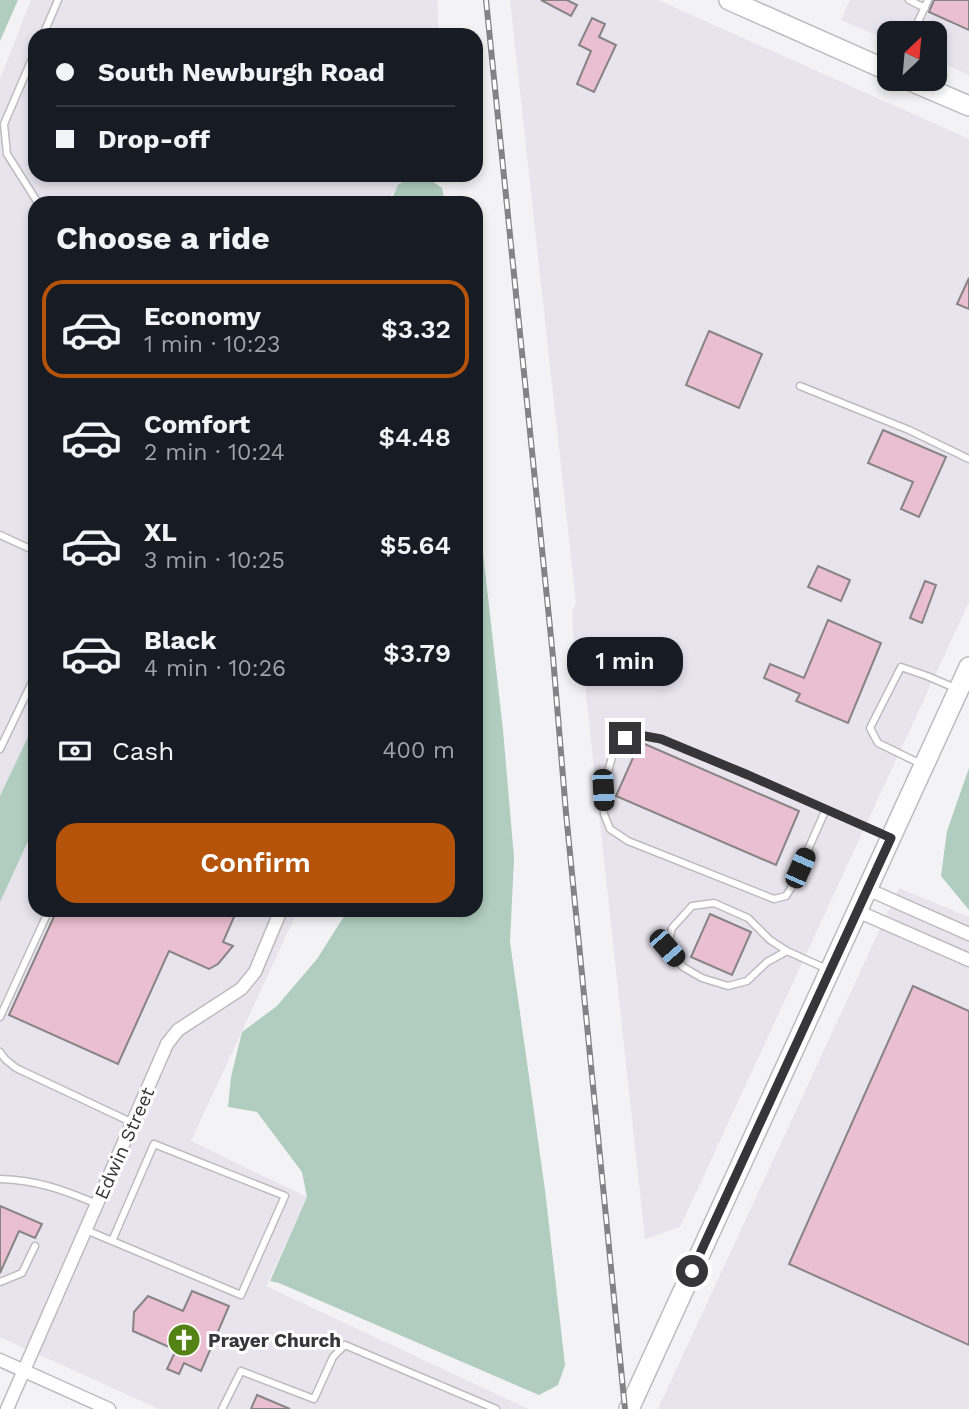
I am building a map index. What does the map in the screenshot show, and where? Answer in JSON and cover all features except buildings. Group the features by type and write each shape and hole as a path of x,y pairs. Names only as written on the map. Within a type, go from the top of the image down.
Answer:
{"main road":[{"path":"729,0 877,66"},
{"path":"934,91 969,106"},
{"path":"629,1409 969,667"}],"street":[{"path":"867,889 969,934"},
{"path":"857,911 969,960"},
{"name":"Edwin Street","path":"7,1409 167,1044 178,1030 241,989 255,972 278,917"},
{"path":"0,1360 109,1409"}],"lane":[{"path":"46,28 58,0"},
{"path":"909,0 925,8"},
{"path":"919,21 928,0"},
{"path":"28,68 4,124 7,154 34,196"},
{"path":"800,386 909,430 969,459"},
{"path":"0,536 28,548"},
{"path":"923,765 878,743 870,728 901,667 959,690"},
{"path":"0,749 28,691"},
{"path":"826,809 791,888 786,896 774,899 628,841 610,829 604,814 603,790 612,757 625,738 639,735 661,739 826,809 891,838"},
{"path":"787,951 767,962 747,981 728,986 702,978 683,967 667,948 673,928 692,906 714,903 748,918 770,940 787,951 830,970"},
{"path":"0,1017 46,917"},
{"path":"0,1052 16,1068 133,1123"},
{"path":"86,1230 112,1241 241,1295 285,1196 154,1144 112,1241"},
{"path":"0,1179 41,1183 97,1204"},
{"path":"0,1282 22,1273 34,1246"},
{"path":"222,1409 241,1371 314,1399 333,1357 345,1345 496,1409"}],"shaded area":[{"path":"31,0 437,0 439,28 28,28 28,182 403,182 390,196 28,196 28,917 295,917 191,1141 307,1197 266,1286 528,1409 159,1409 0,1337 0,79"},
{"path":"510,0 658,0 969,139 969,602 680,1227 645,1239 582,656 574,652 572,612 576,603"},
{"path":"850,0 969,0 969,75 947,65 947,21 877,21 877,36 841,20"},
{"path":"899,888 969,917 969,1409 658,1409"}],"green space":[{"path":"0,0 18,0 0,41"},
{"path":"403,182 433,182 442,188 444,196 393,196 398,185"},
{"path":"483,553 514,858 510,942 545,1190 565,1365 558,1385 539,1395 270,1281 307,1197 302,1172 257,1112 228,1107 231,1077 242,1032 277,1006 317,959 344,917 483,917"},
{"path":"28,737 28,841 0,902 0,796"},
{"path":"969,768 969,910 941,876 947,831"}],"railway":[{"path":"486,0 553,657 625,1409"}],"place":[{"name":"Prayer Church","path":"184,1340"}],"route":[{"path":"625,738 639,735 661,739 891,838 692,1271"}]}
